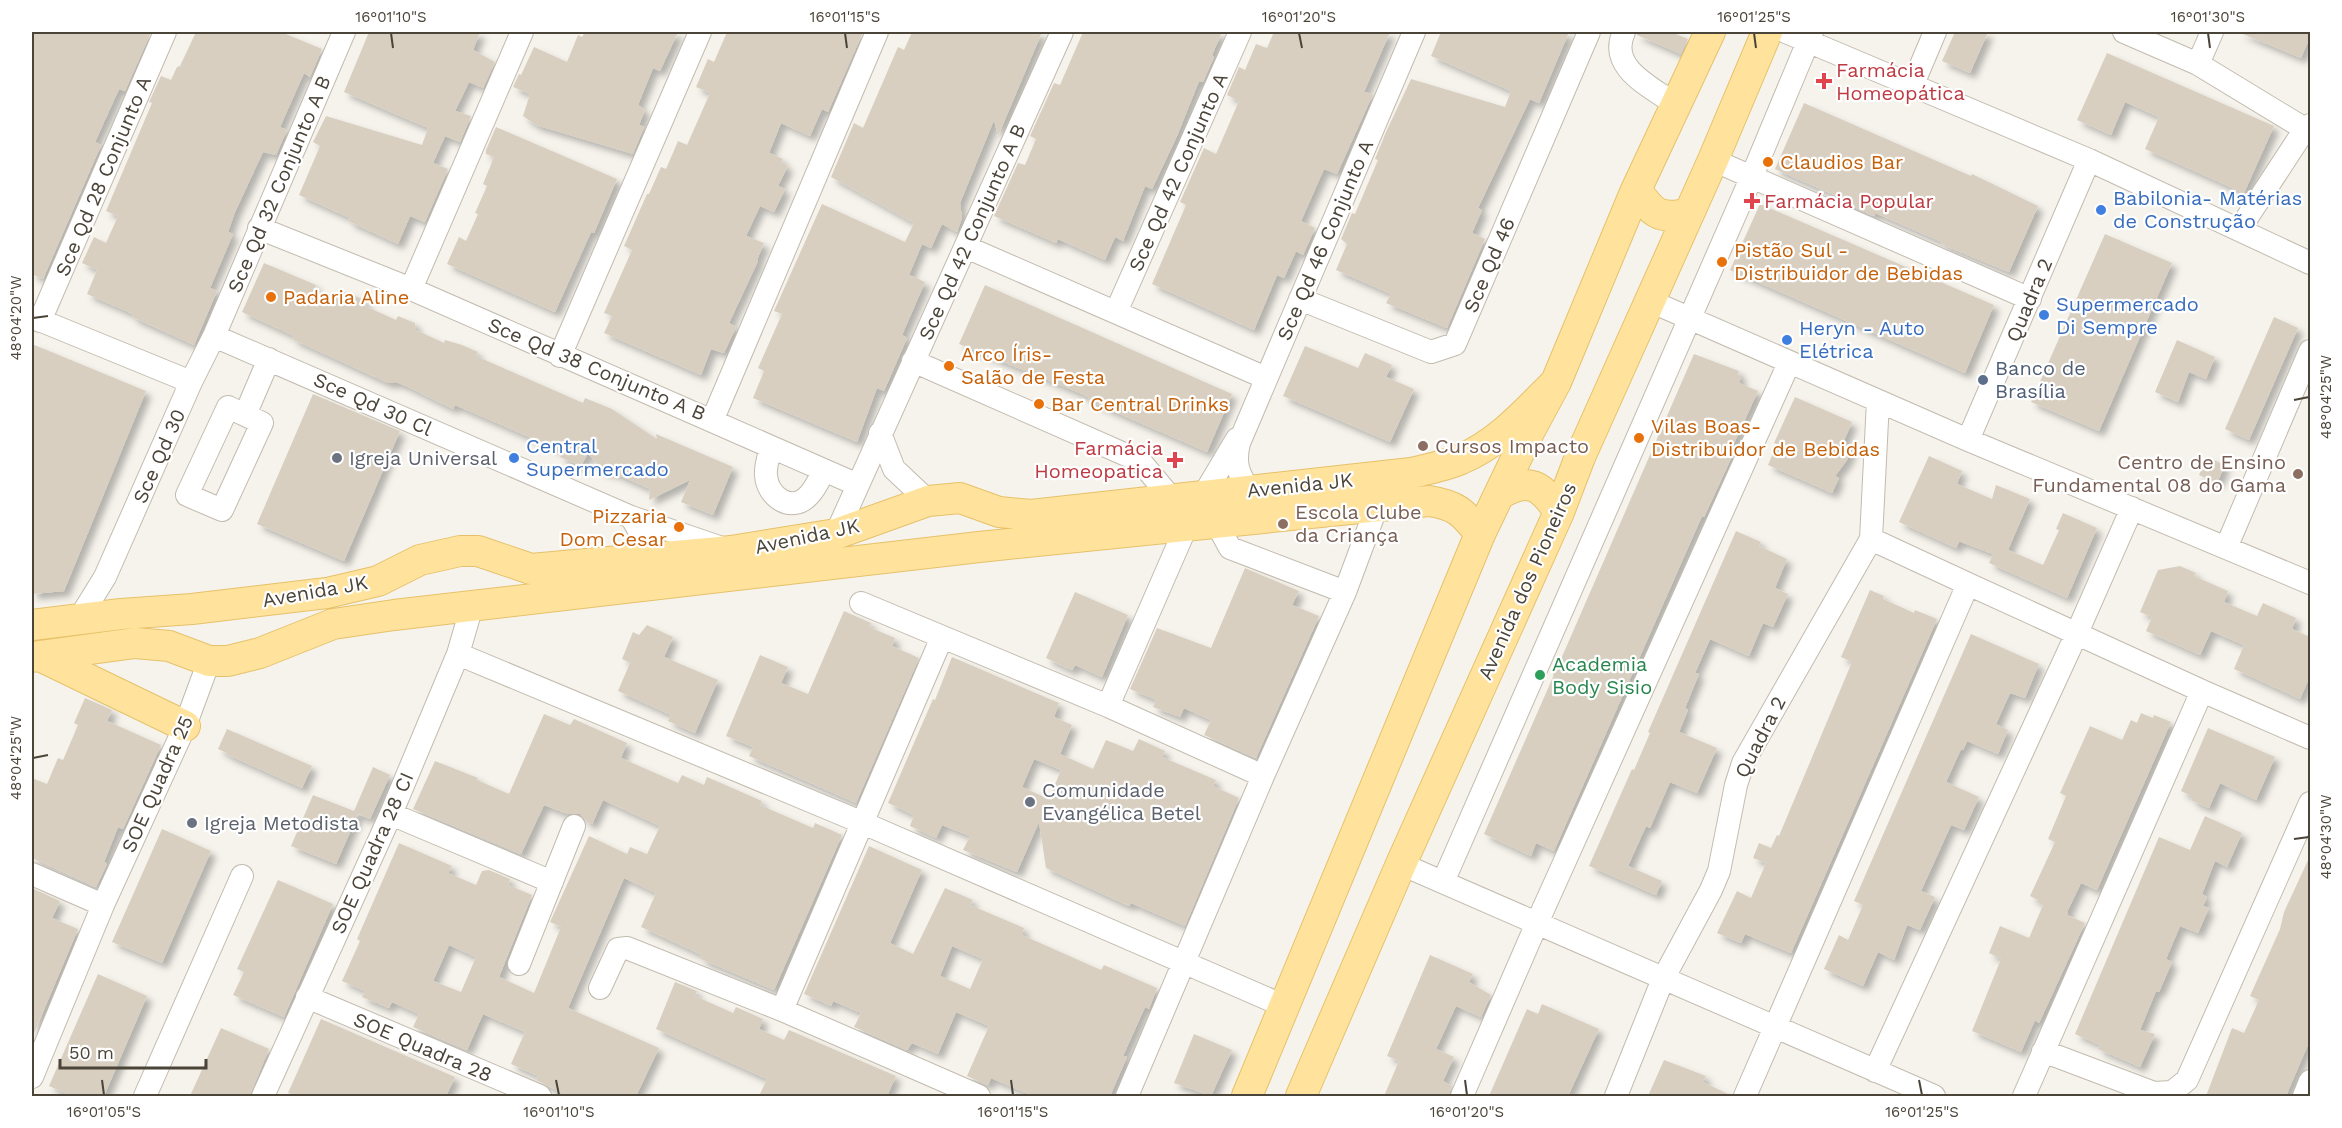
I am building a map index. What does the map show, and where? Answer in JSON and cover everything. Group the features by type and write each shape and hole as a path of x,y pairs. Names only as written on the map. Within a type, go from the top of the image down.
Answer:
{"main road":[{"path":"1247,1096 1480,534 1556,382 1636,190 1710,32"},
{"name":"Avenida dos Pioneiros","path":"1301,1096 1401,864 1559,512 1580,457 1713,160 1767,32"},
{"path":"1636,190 1652,211 1671,217 1688,214"},
{"name":"Avenida JK","path":"32,625 121,614 192,609 350,588 378,580 420,560 440,554 478,550 531,569 731,551 836,534 928,501 960,498 999,512 1031,515 1411,473 1462,459 1500,435 1556,382"},
{"path":"1500,494 1514,485 1536,487 1544,492 1559,512"},
{"name":"Avenida JK","path":"36,657 152,643 169,646 199,658 242,658 333,624 394,615 979,547 1428,501 1444,503 1456,508 1466,515 1480,534"},
{"path":"979,547 987,540 990,528 988,513 982,506"},
{"path":"483,604 501,595 505,580 502,567 493,555"},
{"path":"192,609 180,629 182,642 199,658"},
{"path":"36,657 185,726"}],"street":[{"name":"Sce Qd 28 Conjunto A","path":"36,319 165,32"},
{"name":"Sce Qd 32 Conjunto A B","path":"214,336 344,32"},
{"path":"411,289 522,32"},
{"path":"560,356 700,32"},
{"name":"Sce Qd 38 Conjunto A B","path":"259,228 411,289 712,421 877,32"},
{"name":"Sce Qd 42 Conjunto A B","path":"836,534 1062,32"},
{"name":"Sce Qd 42 Conjunto A","path":"1116,312 1240,32"},
{"name":"Sce Qd 46 Conjunto A","path":"1250,491 1239,476 1236,456 1266,378 1414,32"},
{"name":"Sce Qd 46","path":"1300,299 1431,352 1455,344 1589,32"},
{"path":"1624,32 1620,40 1620,57 1628,70 1676,105"},
{"path":"1786,32 1810,36 1913,84 2089,160 2310,263"},
{"path":"1913,84 1935,32"},
{"path":"2124,32 2198,64 2308,127 2239,230"},
{"path":"2198,64 2212,32"},
{"path":"1443,882 1752,176 1810,36"},
{"path":"1713,160 2030,299"},
{"name":"Quadra 2","path":"1968,440 2089,160"},
{"path":"966,247 1266,378"},
{"path":"1650,301 1968,440 2310,583"},
{"path":"36,319 191,382"},
{"name":"Sce Qd 30 Cl","path":"214,336 630,516 731,551"},
{"name":"Sce Qd 30","path":"79,619 105,577 191,382 214,336"},
{"path":"2226,548 2310,351"},
{"path":"245,415 269,359"},
{"path":"913,361 1140,461 1173,499"},
{"path":"1462,1096 1537,923 1789,363"},
{"path":"1878,401 1871,539 2310,738"},
{"name":"Sce Qd 46 Conjunto A","path":"1203,496 1249,420"},
{"path":"712,421 858,485"},
{"path":"880,433 894,469 928,501"},
{"path":"771,447 765,473 768,488 776,498 788,503 799,502 809,496 824,471"},
{"path":"1127,1096 1263,776 1345,592 1377,506"},
{"path":"1875,1071 2077,633 2132,508"},
{"path":"630,516 640,530 642,547 636,559"},
{"path":"1217,524 1230,548 1345,592"},
{"path":"1108,706 1186,527"},
{"name":"Quadra 2","path":"1616,1096 1663,979 1719,871 1736,785 1743,763 1871,539"},
{"path":"105,577 110,598 121,614"},
{"path":"1745,1096 1968,584"},
{"path":"861,603 1108,706 1263,776"},
{"name":"SOE Quadra 28 CI","path":"263,1096 391,814 458,654 483,604"},
{"path":"782,1010 942,637"},
{"path":"458,654 863,823 1284,1006"},
{"name":"SOE Quadra 25","path":"32,1077 103,905 185,726 199,658"},
{"path":"2024,1096 2202,691"},
{"path":"2043,1052 2154,1093 2172,1092 2187,1080 2310,803"},
{"path":"391,814 552,882"},
{"path":"519,964 574,826"},
{"path":"1401,864 1934,1096"},
{"path":"32,874 103,905"},
{"path":"145,1096 243,876"},
{"path":"600,988 618,949 627,948 782,1010 979,1096"},
{"name":"SOE Quadra 28","path":"307,997 540,1096"},
{"path":"2304,1096 2310,1081"}],"building":[{"path":"32,32 151,32 125,91 119,89 95,142 101,145 43,279 32,274"},
{"path":"196,32 281,32 322,49 310,77 304,73 280,127 287,130 276,155 263,152 235,212 228,232 233,234 210,288 217,291 194,345 87,294 97,270 82,263 94,237 106,243 118,216 106,211 152,103 149,102 161,76 171,80"},
{"path":"369,32 480,32 473,50 495,62 483,88 469,82 455,111 471,116 460,142 445,136 433,163 448,169 425,222 410,216 398,244 348,221 350,218 299,195 320,146 313,142 326,116 422,145 428,128 344,92"},
{"path":"585,32 678,32 660,71 653,68 638,105 645,110 639,125 644,127 633,154 536,125 523,116 530,94 513,87 534,47 567,62 578,35 582,37"},
{"path":"727,32 863,32 828,112 822,109 810,136 781,123 769,153 783,159 781,163 788,166 778,186 785,189 774,212 760,206 746,236 764,243 729,323 736,327 724,353 711,349 701,375 604,333 612,316 604,313 632,250 624,246 647,194 661,167 666,169 678,141 687,145 710,93 696,87 708,59 714,62"},
{"path":"912,32 1042,32 998,136 994,120 960,203 962,218 957,232 942,224 931,248 922,244 909,275 925,282 902,335 907,338 884,391 877,388 857,442 753,398 764,371 758,368 782,314 774,311 822,204 905,242 914,223 831,177 854,123 863,128 898,47 904,50"},
{"path":"1083,32 1222,32 1203,82 1199,81 1152,189 1145,186 1123,241 1115,237 1105,260 1058,239 1056,243 994,216 1018,163 1025,165 1036,139 1030,136 1054,83 1060,85"},
{"path":"1274,32 1390,32 1364,92 1373,94 1337,174 1324,169 1301,221 1315,228 1303,255 1296,251 1284,278 1277,275 1254,330 1152,284 1186,205 1180,202 1204,148 1216,154 1239,101 1227,95 1239,67 1245,70 1256,44 1267,48"},
{"path":"1441,32 1569,32 1539,103 1530,99 1478,208 1482,210 1472,233 1485,239 1447,328 1386,303 1391,294 1336,270 1347,244 1341,239 1352,213 1355,214 1378,160 1375,159 1386,132 1411,79 1505,107 1511,91 1431,56"},
{"path":"1637,32 1671,32 1688,39 1681,54 1637,35"},
{"path":"1955,32 1988,32 1970,73 1942,61"},
{"path":"2238,32 2310,32 2310,37 2301,58"},
{"path":"2107,53 2274,126 2244,193 2145,149 2159,117 2125,102 2111,135 2077,120"},
{"path":"1804,103 1971,176 1972,174 2038,206 2009,272 1875,213 1874,216 1840,201 1841,198 1775,169"},
{"path":"496,127 617,179 594,233 591,232 555,312 447,264 459,237 466,241 478,214 475,213 487,186 483,184 494,157 486,154 486,150"},
{"path":"1760,204 1994,305 1965,373 1730,270"},
{"path":"2105,234 2172,263 2099,431 2031,402"},
{"path":"264,263 316,285 312,296 347,292 366,301 365,306 396,320 398,316 415,323 416,330 444,343 445,340 462,345 478,352 476,356 583,403 585,398 612,409 657,439 656,434 733,467 713,515 681,502 690,480 649,500 650,489 614,473 602,471 588,453 581,466 560,457 562,451 455,405 453,409 396,382 388,383 292,339 294,336 242,312"},
{"path":"985,285 1232,394 1207,452 1090,401 1088,397 1080,393 959,344"},
{"path":"2274,317 2298,328 2249,440 2225,429"},
{"path":"2177,340 2215,357 2206,379 2189,372 2178,402 2155,392"},
{"path":"32,344 146,391 64,591 32,594"},
{"path":"1305,346 1358,368 1365,353 1392,365 1386,377 1414,389 1390,442 1283,396"},
{"path":"1694,354 1739,371 1738,374 1741,376 1739,383 1758,391 1731,450 1734,452 1704,517 1702,516 1554,851 1536,843 1531,856 1484,834 1553,677 1554,667 1561,659"},
{"name":"Igreja Universal","path":"313,394 400,431 344,561 257,524"},
{"path":"1795,397 1852,422 1843,443 1852,447 1847,460 1835,476 1839,478 1832,493 1768,465 1777,444 1774,443"},
{"path":"1929,456 1962,471 1957,484 1992,499 1996,485 2030,499 2008,550 2043,565 2059,530 2056,529 2063,513 2097,528 2067,598 1989,563 1993,554 1961,542 1956,548 1899,522"},
{"path":"2207,457 2225,465 2217,483 2199,475"},
{"path":"1736,531 1761,542 1759,546 1787,559 1775,588 1788,594 1773,627 1763,623 1749,656 1710,639 1695,673 1699,674 1685,708 1688,710 1679,732 1717,748 1697,793 1670,782 1650,828 1646,826 1628,866 1662,881 1656,895 1589,866 1632,769 1634,770 1650,733 1648,732"},
{"path":"2180,566 2196,573 2194,576 2228,591 2224,602 2257,616 2263,603 2296,618 2292,629 2310,637 2310,676 2300,699 2234,669 2244,645 2211,631 2200,655 2146,631 2152,617 2140,612 2158,570"},
{"path":"1245,568 1299,591 1292,605 1319,616 1256,758 1204,735 1211,720 1184,708 1180,717 1153,707 1156,700 1130,689 1157,628 1211,648"},
{"path":"1870,590 1884,596 1883,599 1914,613 1915,610 1937,619 1791,953 1745,934 1741,943 1717,933 1737,891 1751,898 1766,863 1753,858 1759,843 1771,848 1777,835 1779,836 1852,662 1841,657"},
{"path":"1075,592 1128,615 1102,677 1075,665 1071,670 1046,658"},
{"path":"844,611 871,623 869,627 895,638 892,646 919,658 856,803 749,756 753,747 726,736 760,655 788,667 781,683 808,694"},
{"path":"647,625 673,637 664,657 718,680 695,733 668,721 671,715 618,691 630,663 622,659 633,632 639,635"},
{"path":"1971,634 2039,664 2025,698 2010,693 1996,724 2008,730 1998,754 1967,741 1963,750 1961,749 1946,782 1979,797 1964,830 1951,825 1921,891 1935,897 1920,930 1907,925 1894,960 1878,952 1863,986 1824,969 1839,935 1848,940 1863,905 1854,901"},
{"path":"952,657 1059,703 1054,717 1072,725 1060,754 1093,769 1106,740 1133,751 1139,739 1165,751 1162,757 1216,780 1213,786 1239,798 1185,926 1131,903 1129,906 1046,868 1039,822 1017,872 963,850 970,836 942,825 936,838 910,826 914,815 888,803 933,699 935,700","holes":["1034,759 1061,770 1049,799 1022,787"]},
{"path":"85,698 112,710 107,721 161,745 123,829 118,827 104,862 107,864 96,887 32,858 32,778 47,784 58,758 63,760 78,725 74,723"},
{"path":"2141,713 2153,718 2154,715 2171,722 2097,890 2081,883 2068,910 2067,915 2085,923 2039,1023 2035,1020 2021,1052 1972,1031 2001,959 1989,953 2000,926 2029,938 2043,905 2030,896 2055,842 2048,839 2066,796 2060,793 2090,726 2122,740 2131,720 2137,723"},
{"path":"544,714 570,725 574,719 627,743 621,758 678,783 682,775 704,785 707,777 762,801 760,805 813,828 815,823 842,835 774,990 701,959 702,955 641,927 656,893 624,878 568,1008 659,1048 636,1096 569,1096 536,1080 538,1076 511,1064 525,1032 483,1014 467,1050 413,1027 419,1014 392,1002 389,1008 362,997 365,991 342,981 360,941 357,939 399,843 452,866 448,873 476,885 482,871 489,870 510,879 508,885 532,895 499,977 534,993 561,927 550,922 589,836 627,854 630,847 647,854 660,826 603,800 592,824 580,814 568,814 544,805 521,854 413,809 435,761 478,778 477,780 509,794","holes":["449,945 476,957 461,992 433,981"]},
{"path":"2208,728 2275,757 2256,800 2220,783 2209,808 2191,800 2193,797 2181,791"},
{"path":"227,729 312,766 302,788 218,749"},
{"path":"373,767 390,775 370,819 358,814 336,864 291,846 313,795 354,811"},
{"path":"2205,816 2242,833 2227,867 2215,861 2202,894 2207,897 2203,906 2209,908 2198,933 2180,926 2166,959 2172,962 2159,992 2156,991 2140,1030 2155,1034 2140,1067 2098,1049 2100,1045 2075,1034 2159,837 2190,850"},
{"path":"162,829 211,851 162,963 112,942"},
{"path":"869,846 922,870 890,943 913,954 945,888 973,900 970,905 1024,928 1022,935 1101,970 1104,965 1157,988 1149,1009 1145,1007 1123,1056 1127,1057 1110,1096 1033,1096 991,1078 988,1085 967,1076 989,1026 956,1012 938,1054 912,1043 907,1050 854,1027 861,1013 833,1001 831,1006 804,994","holes":["952,946 983,959 970,989 940,976"]},
{"path":"2310,856 2310,1040 2286,1096 2206,1096 2232,1028 2244,1033 2259,1000 2250,996 2280,929 2284,912"},
{"path":"278,880 333,904 284,1017 233,995 244,972 237,969"},
{"path":"34,889 60,901 52,918 78,929 32,1038 32,894"},
{"path":"1430,955 1473,974 1469,982 1491,995 1481,1017 1456,1006 1436,1049 1454,1057 1443,1081 1451,1086 1449,1096 1384,1096 1399,1061 1387,1056"},
{"path":"98,974 147,996 104,1096 72,1096 49,1086"},
{"path":"675,982 697,991 695,996 733,1013 736,1007 763,1019 759,1029 784,1040 789,1030 896,1076 887,1096 759,1096 767,1079 656,1029"},
{"path":"1542,1004 1599,1029 1568,1096 1489,1096 1527,1009 1538,1014"},
{"path":"321,1019 455,1077 446,1096 297,1096 288,1093"},
{"path":"221,1028 269,1049 250,1095 190,1096"},
{"path":"1194,1034 1232,1050 1211,1096 1174,1083"},
{"path":"1664,1060 1706,1076 1703,1082 1732,1096 1648,1096"}],"place":[{"name":"Farmácia Homeopática","path":"1824,81"},
{"name":"Claudios Bar","path":"1768,162"},
{"name":"Farmácia Popular","path":"1752,201"},
{"name":"Babilonia- Matérias de Construção","path":"2101,210"},
{"name":"Pistão Sul - Distribuidor de Bebidas","path":"1722,262"},
{"name":"Padaria Aline","path":"271,297"},
{"name":"Supermercado Di Sempre","path":"2044,315"},
{"name":"Heryn - Auto Elétrica","path":"1787,340"},
{"name":"Arco Íris- Salão de Festa","path":"949,366"},
{"name":"Banco de Brasília","path":"1983,380"},
{"name":"Bar Central Drinks","path":"1039,404"},
{"name":"Vilas Boas- Distribuidor de Bebidas","path":"1639,438"},
{"name":"Cursos Impacto","path":"1423,446"},
{"name":"Igreja Universal","path":"337,458"},
{"name":"Central Supermercado","path":"514,458"},
{"name":"Farmácia Homeopatica","path":"1175,460"},
{"name":"Centro de Ensino Fundamental 08 do Gama","path":"2298,474"},
{"name":"Escola Clube da Criança","path":"1283,524"},
{"name":"Pizzaria Dom Cesar","path":"679,527"},
{"name":"Academia Body Sisio","path":"1540,675"},
{"name":"Comunidade Evangélica Betel","path":"1030,802"},
{"name":"Igreja Metodista","path":"192,823"}]}
